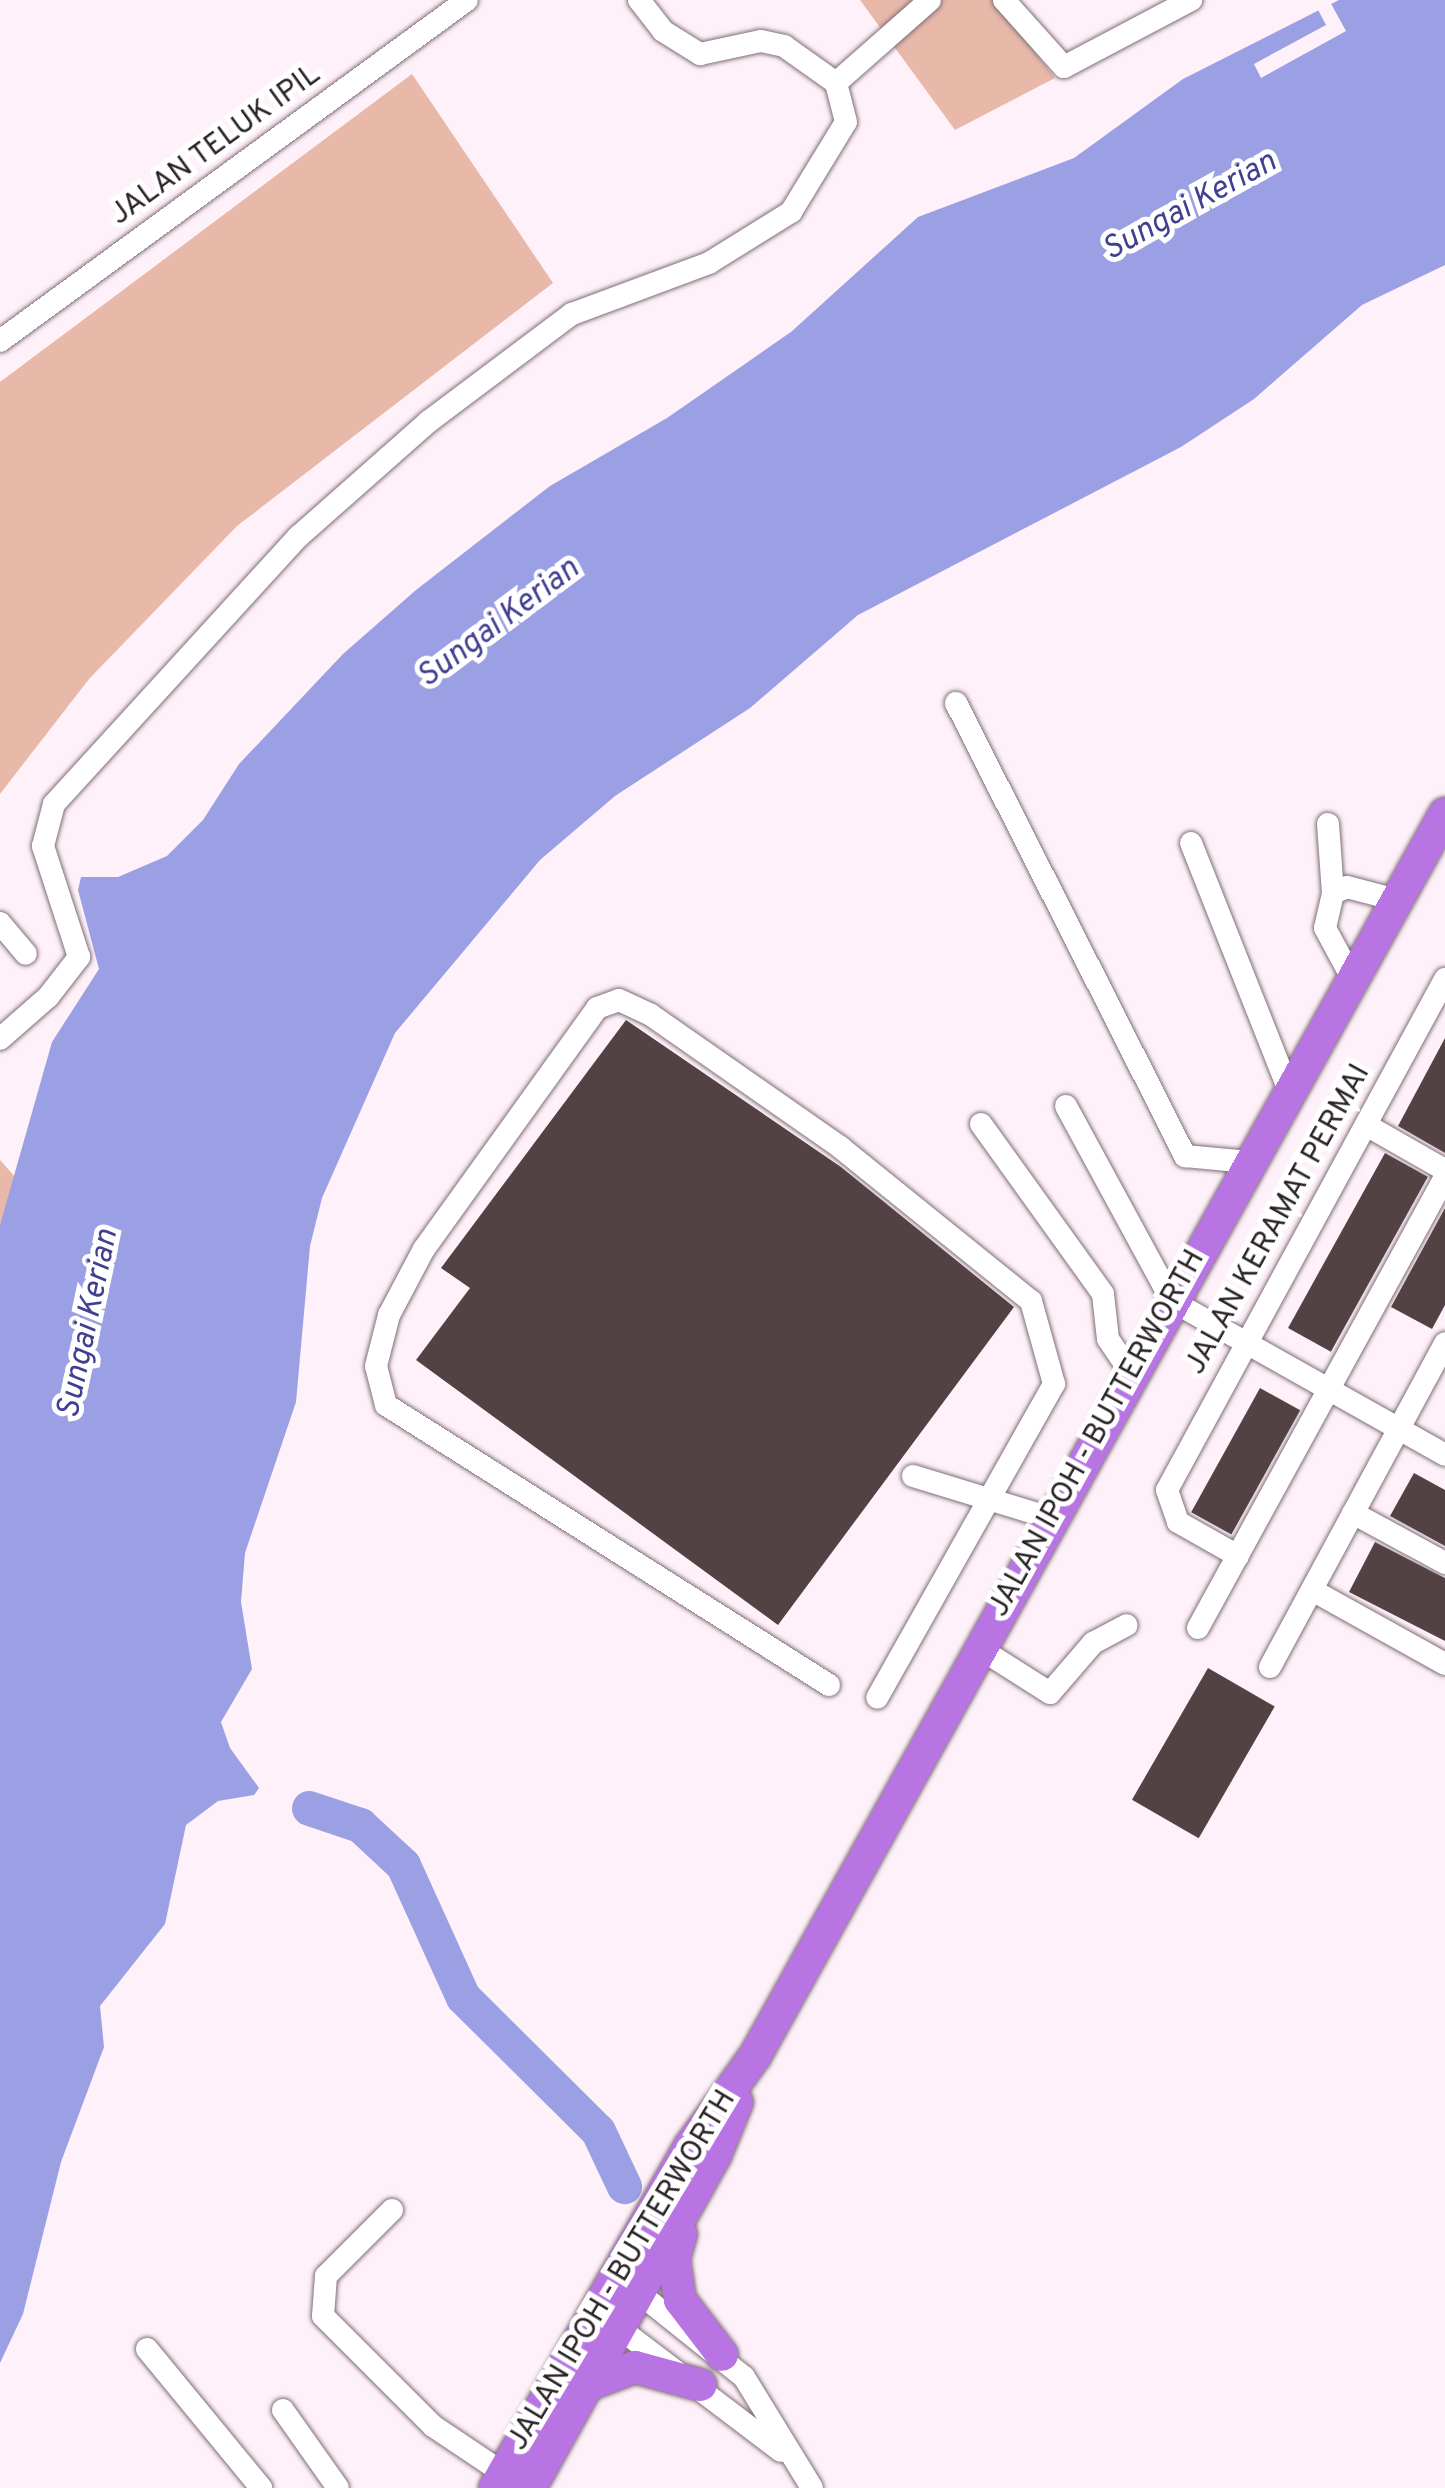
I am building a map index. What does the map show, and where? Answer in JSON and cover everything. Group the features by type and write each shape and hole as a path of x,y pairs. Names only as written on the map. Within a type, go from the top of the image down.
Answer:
{"highway":[{"name":"JALAN IPOH - BUTTERWORTH","path":"509,2483 627,2283 691,2145 755,2056 1050,1518 1445,814"},
{"name":"JALAN IPOH - BUTTERWORTH","path":"627,2283 716,2156 755,2056"},
{"path":"716,2156 674,2260 680,2300 722,2354"},
{"name":"JALAN IPOH - BUTTERWORTH","path":"509,2483 590,2384 607,2319"},
{"path":"590,2384 634,2367 702,2385"}],"street":[{"name":"JALAN TELUK IPIL","path":"0,341 467,0"},
{"path":"0,1039 48,997 79,957 43,846 45,821 54,804 298,536 428,422 572,314 709,263 791,212 846,122 836,83 784,46 761,41 700,54 663,31 639,0"},
{"path":"836,83 930,0"},
{"path":"1004,0 1064,67 1191,0"},
{"path":"956,703 1185,1156 1250,1162"},
{"path":"1328,824 1334,893 1325,928 1352,978"},
{"path":"1191,843 1289,1091"},
{"path":"1334,893 1347,886 1397,900"},
{"path":"0,923 26,954"},
{"name":"JALAN KERAMAT PERMAI","path":"1238,1556 1178,1522 1166,1490 1445,979"},
{"path":"829,1686 386,1406 376,1366 390,1315 424,1250 597,1008 619,1000 714,1057 840,1148 1031,1301 1054,1384 878,1698"},
{"path":"1066,1106 1172,1301 1445,1455"},
{"path":"981,1124 1104,1294 1108,1339 1132,1372"},
{"path":"1198,1628 1445,1174 1366,1125"},
{"path":"1270,1667 1445,1343"},
{"path":"914,1476 989,1494 1050,1518"},
{"path":"1353,1513 1445,1562"},
{"path":"1312,1590 1445,1664"},
{"path":"979,1648 1050,1693 1094,1643 1128,1625"},
{"path":"392,2210 326,2276 323,2316 433,2426 509,2483"},
{"path":"627,2283 722,2354 763,2404 812,2488"},
{"path":"607,2319 702,2385 794,2463"},
{"path":"148,2349 261,2488"},
{"path":"283,2410 338,2488"}],"shaded area":[{"path":"860,0 994,0 1055,78 955,130"},
{"path":"412,74 553,283 237,526 89,679 0,794 0,382"},
{"path":"0,1160 16,1178 0,1225"}],"water":[{"name":"Sungai Kerian","path":"1339,0 1445,0 1445,265 1362,305 1254,399 1181,447 858,615 750,708 615,796 540,860 395,1033 322,1198 310,1246 296,1402 245,1553 241,1602 252,1669 221,1722 230,1748 259,1788 254,1795 218,1801 186,1825 165,1924 100,2006 104,2047 61,2162 23,2314 0,2363 0,1225 52,1042 99,969 78,890 81,877 118,877 167,856 203,820 239,764 343,654 416,590 550,486 667,418 791,332 918,217 1074,158 1183,79"}],"pier":[{"path":"1329,0 1346,31 1261,78 1254,64 1326,25 1316,6"}],"building":[{"path":"626,1020 841,1167 1014,1307 778,1625 416,1360 470,1288 441,1268"},
{"path":"1445,1038 1445,1153 1398,1126"},
{"path":"1385,1153 1428,1177 1331,1352 1288,1328"},
{"path":"1445,1208 1445,1305 1432,1329 1391,1307"},
{"path":"1260,1388 1300,1410 1231,1534 1191,1512"},
{"path":"1414,1473 1445,1490 1445,1546 1390,1516"},
{"path":"1375,1542 1445,1578 1445,1641 1349,1592"},
{"path":"1208,1668 1275,1706 1199,1838 1132,1800"}],"waterway":[{"path":"309,1808 360,1825 403,1865 463,1997 598,2131 624,2186"}]}
